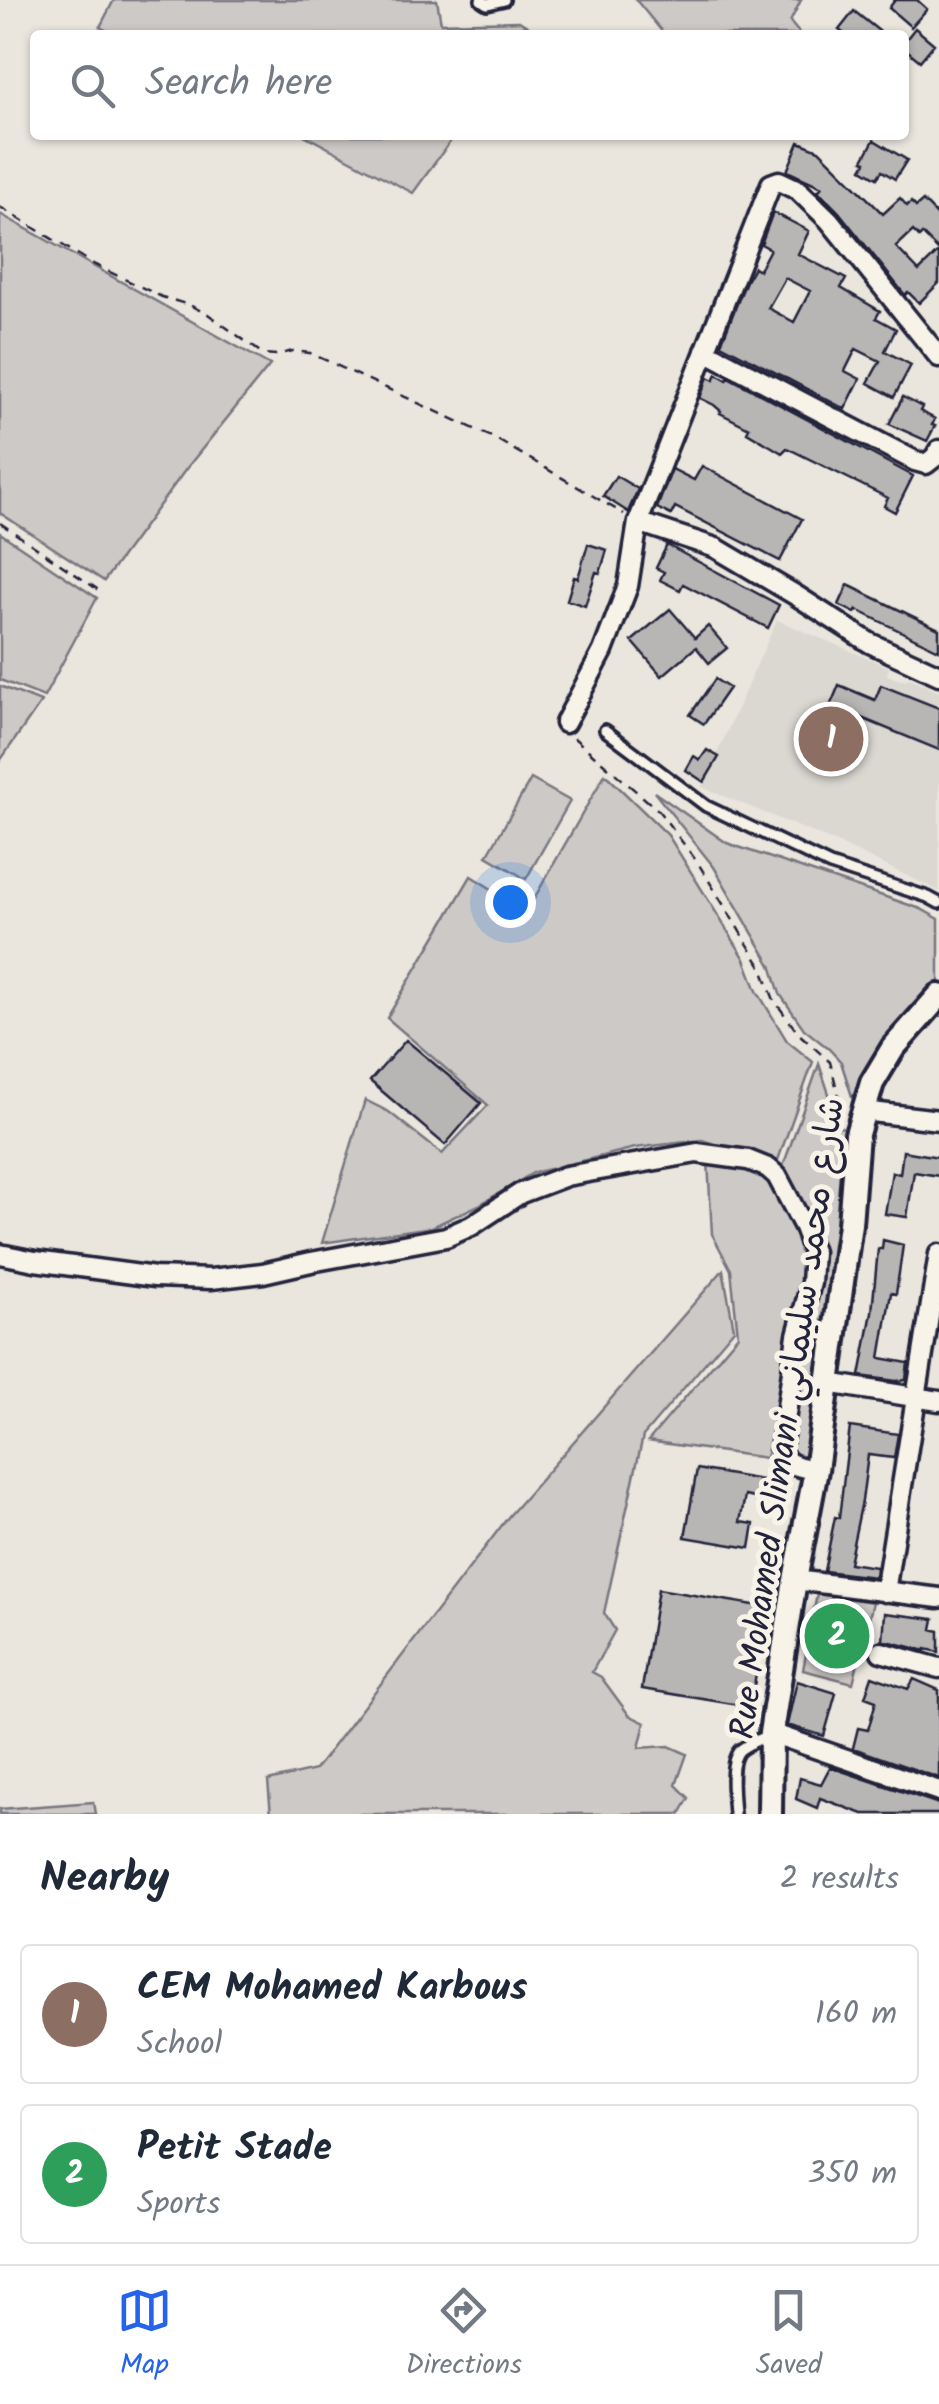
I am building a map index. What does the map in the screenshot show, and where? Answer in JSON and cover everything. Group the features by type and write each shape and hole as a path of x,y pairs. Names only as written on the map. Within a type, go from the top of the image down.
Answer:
{"street":[{"path":"565,724 603,651 628,586 638,522 771,184 779,181 798,190 829,220 939,356"},
{"path":"705,351 915,461 926,464 939,450"},
{"path":"638,522 716,548 870,643 939,675"},
{"name":"Rue Mohamed Slimani شارع محمد سليماني","path":"770,1814 771,1733 816,1470 861,1118 872,1084 894,1048 939,996"},
{"path":"861,1118 939,1120"},
{"path":"0,1254 155,1277 238,1277 446,1237 471,1226 521,1193 566,1176 688,1154 748,1160 777,1176 813,1252 781,1450 788,1462 816,1470"},
{"path":"885,1592 939,1254"},
{"path":"828,1383 939,1401"},
{"path":"796,1580 939,1598"},
{"path":"881,1652 939,1668"},
{"path":"771,1733 939,1791"}],"lane":[{"path":"481,0 487,4 504,0"},
{"path":"605,730 706,806 830,865 939,904"},
{"path":"734,1814 735,1756 771,1733"}],"path":[{"path":"0,207 95,264 162,297 208,314 263,354 310,352 494,438 638,522"},
{"path":"0,523 100,591"},
{"path":"565,724 570,735 658,810 698,863 762,966 774,1000 798,1033 830,1062 846,1121 861,1118"}],"shaded area":[{"path":"114,0 437,0 441,23 519,21 532,29 106,30 100,27"},
{"path":"636,0 801,0 790,22 797,30 661,30"},
{"path":"313,140 451,140 413,193"},
{"path":"0,214 270,365 186,469 104,581 0,513"},
{"path":"0,533 97,598 44,697 0,680"},
{"path":"777,620 889,667 887,675 901,680 910,678 939,692 939,891 844,846 702,787"},
{"path":"0,686 41,702 0,761"},
{"path":"605,774 668,835 745,959 757,991 787,1041 813,1062 777,1163 702,1140 635,1148 533,1173 432,1227 322,1243 365,1100 389,1112 442,1154 488,1105 387,1018 471,876 527,911"},
{"path":"531,779 570,801 526,879 487,856"},
{"path":"654,792 727,843 921,909 939,919 939,982 863,1074 856,1109 841,1062 804,1029 780,994 771,965 714,867"},
{"path":"819,1064 840,1127 852,1130 810,1463 787,1453 805,1328 821,1256 797,1193 782,1169"},
{"path":"708,1161 730,1162 770,1181 796,1231 805,1279 766,1458 648,1441 738,1335 731,1270 712,1234"},
{"path":"723,1270 734,1329 643,1436 604,1613 615,1630 592,1672 601,1677 629,1715 645,1723 639,1748 669,1746 687,1754 676,1785 689,1798 680,1814 271,1814 268,1781 315,1770 509,1516"},
{"path":"817,1594 873,1602 853,1683 803,1670"},
{"path":"93,1802 95,1814 0,1814 0,1809"}],"building":[{"path":"895,0 917,0 927,9 911,27 889,8"},
{"path":"854,11 878,30 839,30"},
{"path":"915,28 934,44 920,61 909,52 909,36"},
{"path":"874,140 907,160 895,179 882,171 877,178 862,169"},
{"path":"799,142 819,150 883,214 900,198 907,206 911,202 916,207 923,201 939,217 939,251 939,283 919,303 908,292 905,295 818,191 822,187 787,171","holes":["913,231 919,237 922,234 939,251 919,271 896,247"]},
{"path":"773,212 809,231 798,254 846,279 841,288 880,311 876,318 896,329 885,351 911,365 894,397 868,383 880,361 856,349 845,371 860,379 845,409 721,344 746,281 754,267 759,270 770,249 761,244","holes":["785,278 810,291 794,322 768,308"]},
{"path":"717,374 913,476 895,512 884,506 888,498 787,448 782,453 700,398 708,377 714,380"},
{"path":"903,397 935,419 927,441 889,424"},
{"path":"702,466 802,519 780,561 675,507 671,515 657,508 672,469 694,480"},
{"path":"616,476 638,489 628,512 603,496"},
{"path":"588,544 607,550 585,606 567,600"},
{"path":"667,545 779,605 768,628 683,584 680,590 660,580 664,572 656,568"},
{"path":"848,585 939,629 939,650 839,605"},
{"path":"670,609 695,638 708,626 727,648 709,663 696,647 662,676 632,641"},
{"path":"715,679 729,688 704,724 690,715"},
{"path":"839,685 875,700 881,685 939,708 939,750 854,715 841,747 817,738"},
{"path":"707,750 719,757 704,782 686,770 694,756 700,760"},
{"path":"406,1040 481,1103 445,1145 370,1081"},
{"path":"903,1151 939,1157 939,1176 914,1172 907,1217 885,1214 892,1172 900,1174"},
{"path":"883,1240 903,1245 880,1358 908,1363 906,1380 860,1376 878,1249 882,1249"},
{"path":"850,1427 898,1434 894,1458 868,1455 849,1563 876,1567 875,1577 824,1571 835,1517 839,1518"},
{"path":"697,1469 762,1480 759,1499 745,1496 740,1522 754,1524 750,1548 685,1537"},
{"path":"658,1589 766,1607 751,1707 642,1689"},
{"path":"885,1613 934,1619 932,1629 939,1631 939,1652 883,1640"},
{"path":"872,1676 908,1689 914,1679 939,1690 939,1778 853,1748 858,1728 868,1730 876,1701 865,1697"},
{"path":"797,1681 836,1693 824,1736 787,1725"},
{"path":"830,1767 939,1804 939,1814 863,1814 820,1798 817,1808 796,1799 800,1778 821,1784"}],"place":[{"name":"CEM Mohamed Karbous","path":"831,739"},
{"name":"Petit Stade","path":"837,1636"}]}
